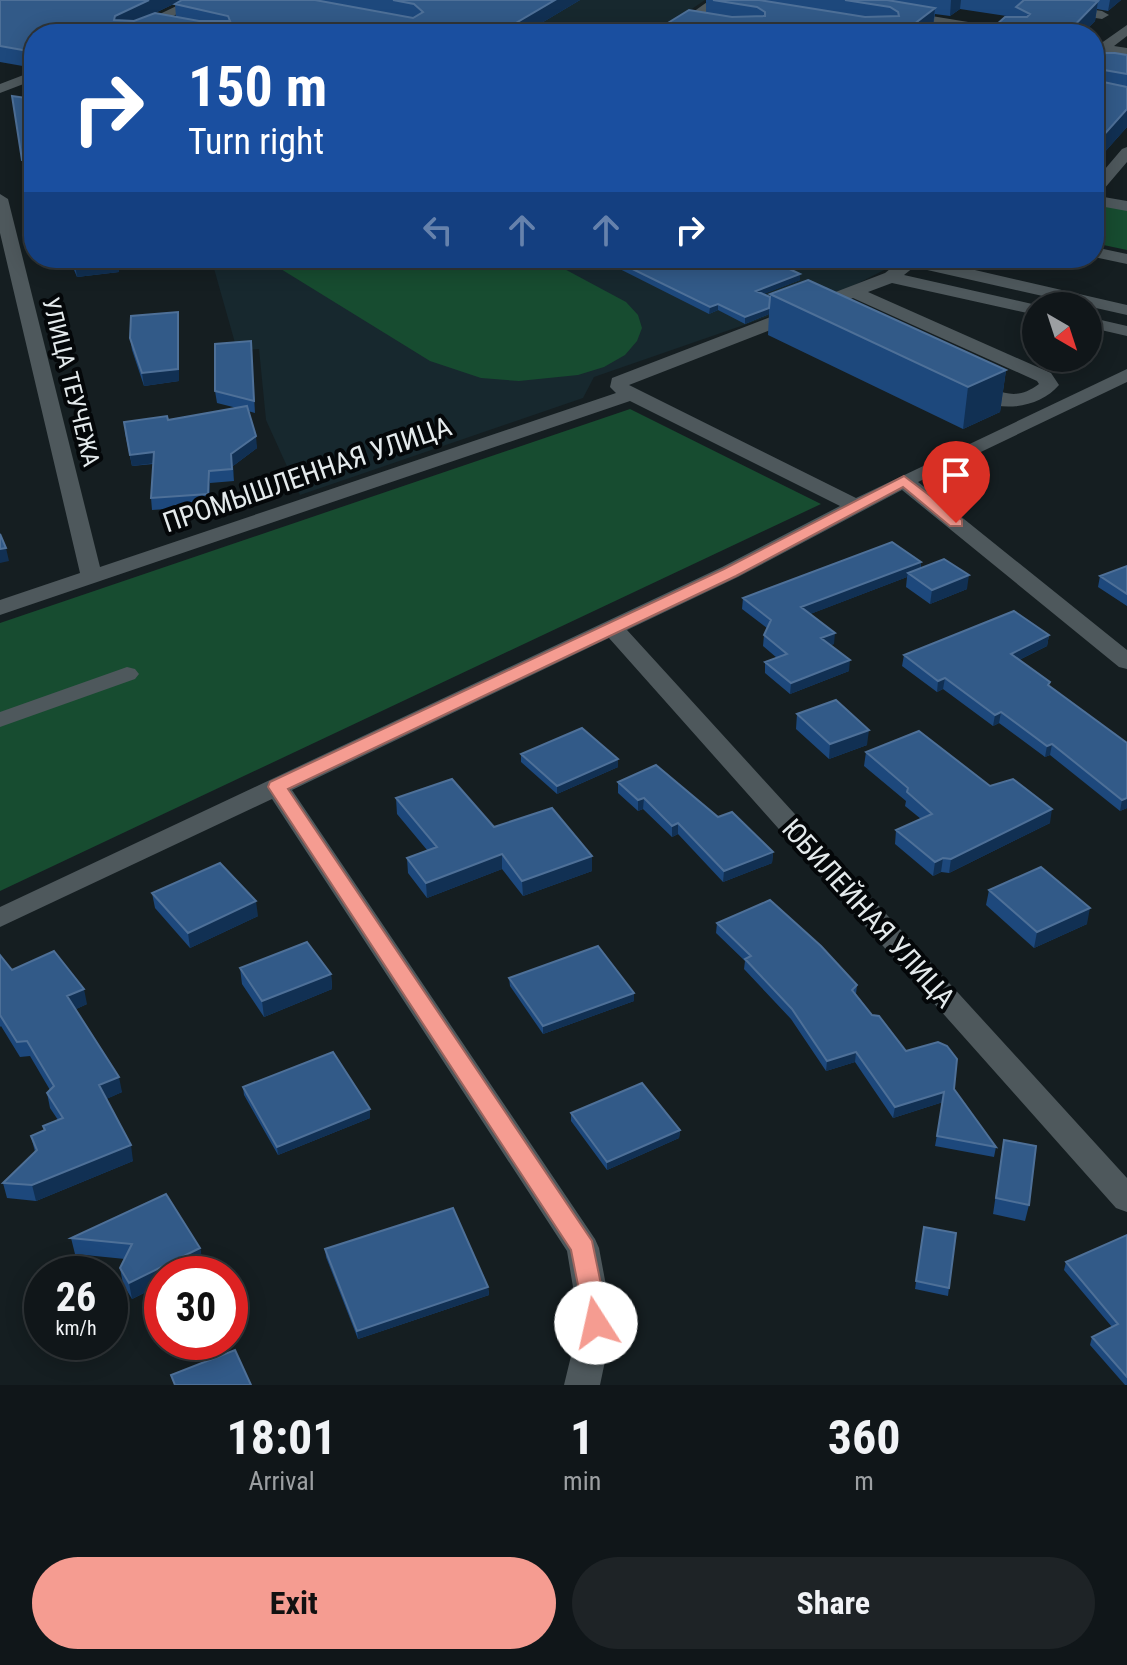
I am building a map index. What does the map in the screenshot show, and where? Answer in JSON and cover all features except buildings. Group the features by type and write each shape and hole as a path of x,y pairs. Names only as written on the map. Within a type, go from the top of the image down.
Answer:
{"street":[{"path":"148,24 200,0"},
{"path":"683,24 719,4"},
{"path":"993,9 1007,24"},
{"path":"885,13 955,24 993,9 1102,15"},
{"path":"155,21 171,24"},
{"path":"686,22 697,24"},
{"path":"1108,52 1127,29"},
{"path":"0,72 24,75"},
{"path":"1,89 24,79"},
{"path":"1,89 24,93"},
{"path":"1104,183 1121,168 1127,152"},
{"name":"УЛИЦА ТЕУЧЕЖА","path":"0,199 92,577"},
{"path":"1104,202 1127,206"},
{"path":"1104,254 1127,259"},
{"path":"856,506 631,394 620,387 621,379 807,311 891,277 903,268"},
{"path":"947,268 1127,310"},
{"path":"891,277 1022,307"},
{"path":"854,292 1044,377 1049,385 1020,401 1007,402 956,381"},
{"path":"807,311 834,324"},
{"path":"1102,325 1127,331"},
{"path":"0,918 730,572 904,481 1125,379"},
{"name":"ПРОМЫШЛЕННАЯ УЛИЦА","path":"0,608 631,394"},
{"path":"904,481 1127,662"},
{"name":"ЮБИЛЕЙНАЯ УЛИЦА","path":"612,627 1127,1199"},
{"path":"0,720 127,674"},
{"path":"277,787 583,1248 596,1323 582,1385"}],"shaded area":[{"path":"501,0 705,0 670,24 459,24"},
{"path":"214,268 888,268 845,290 594,377 583,398 300,495 266,420 259,349 237,350"}],"green space":[{"path":"1104,205 1127,209 1127,250 1104,245"},
{"path":"279,268 563,268 626,302 638,315 642,328 637,341 625,355 604,367 578,375 519,381 481,378 430,361"},
{"path":"630,409 821,504 0,891 0,623"}],"route":[{"path":"596,1323 583,1248 277,787 730,572 904,481 956,523"}]}
